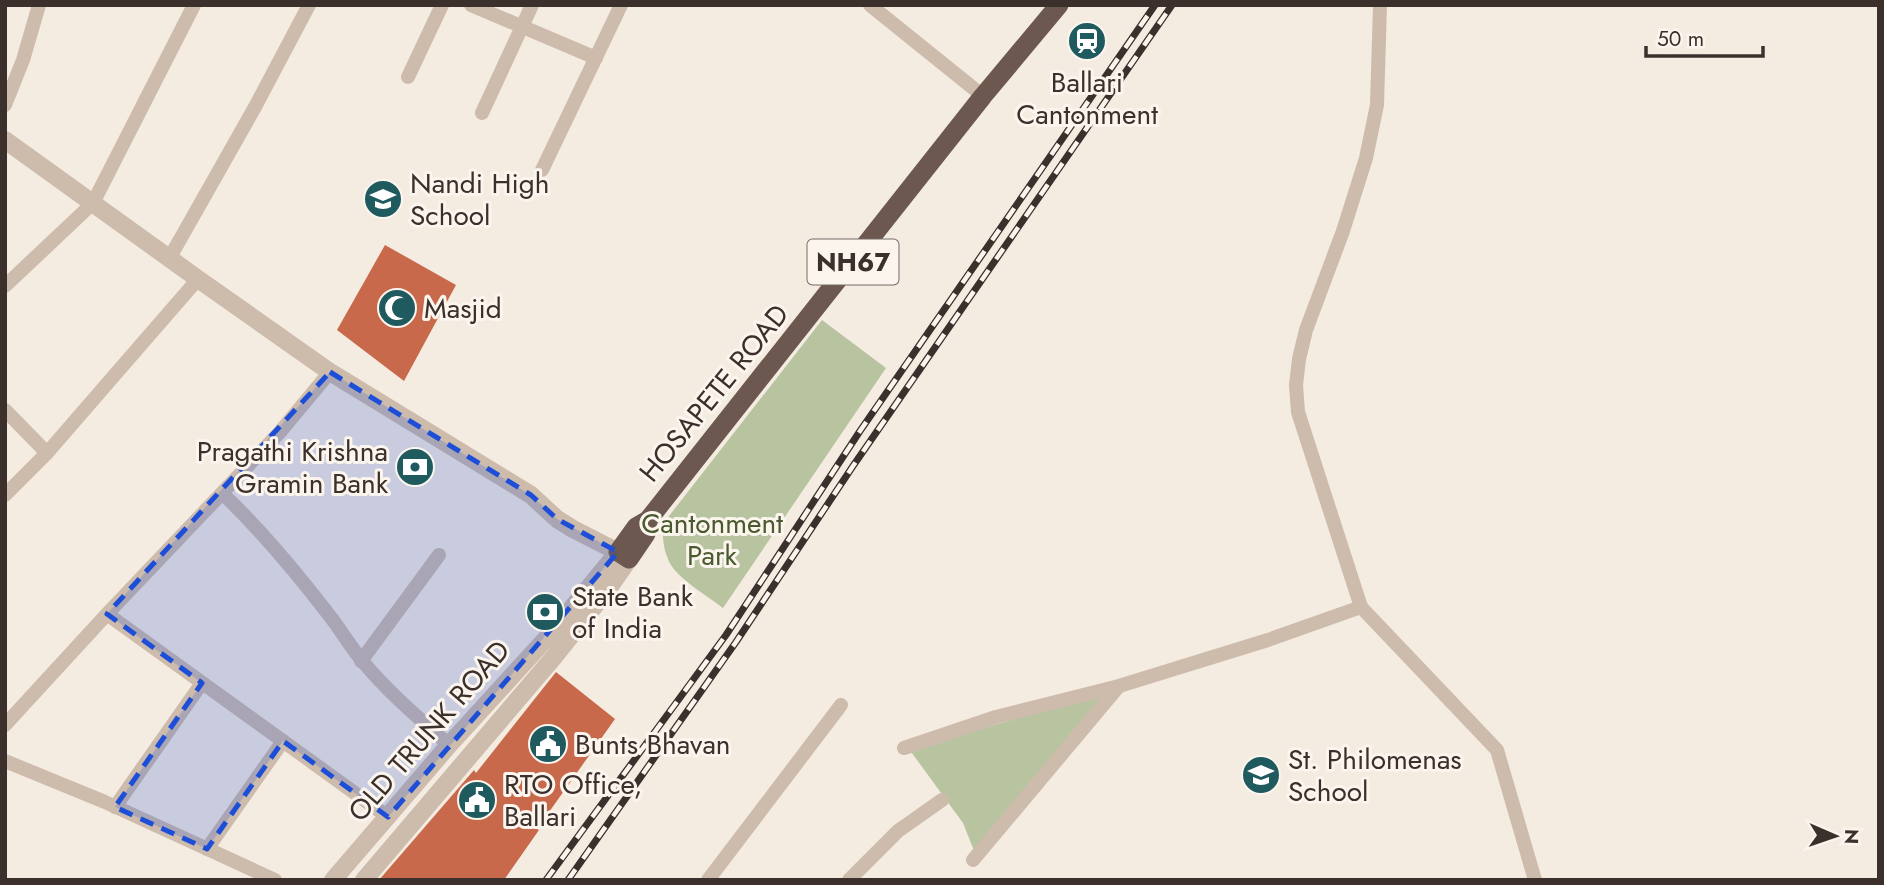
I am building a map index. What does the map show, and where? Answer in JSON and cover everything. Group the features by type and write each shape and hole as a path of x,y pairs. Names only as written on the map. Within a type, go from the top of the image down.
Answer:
{"highway":[{"name":"HOSAPETE ROAD","path":"623,555 646,534 648,520 983,96 1059,5"}],"street":[{"path":"5,105 23,60 39,5"},
{"path":"5,286 93,203 194,5"},
{"path":"169,258 255,107 309,5"},
{"path":"408,77 442,5"},
{"path":"471,5 596,58"},
{"path":"482,113 531,5"},
{"path":"542,170 621,5"},
{"path":"870,5 983,96"},
{"path":"1381,5 1377,105 1366,158 1306,330 1296,385 1298,412 1361,607 1497,750 1535,880"},
{"path":"5,140 330,372 531,495 557,519 573,529 623,555"},
{"path":"5,495 47,453 198,279"},
{"path":"5,725 280,432 330,372"},
{"path":"5,410 47,453"},
{"path":"222,493 248,518 303,582 361,660 387,690 449,745"},
{"path":"361,660 439,555"},
{"name":"OLD TRUNK ROAD","path":"333,880 449,745 623,555"},
{"name":"OLD TRUNK ROAD","path":"364,880 554,657 609,588 623,555"},
{"path":"904,748 996,717 1119,686 1268,640 1361,607"},
{"path":"107,614 388,817"},
{"path":"115,807 202,683"},
{"path":"973,860 1119,686"},
{"path":"708,880 841,705"},
{"path":"207,849 283,741"},
{"path":"5,761 115,807 275,880"},
{"path":"849,880 898,831 942,800"}],"highlighted area":[{"path":"330,372 531,495 557,519 618,552 388,817 283,741 207,849 115,807 202,683 107,614"}],"green space":[{"name":"Cantonment Park","path":"822,320 886,368 723,608 671,566 665,551 662,525"},
{"path":"1107,693 975,853 963,823 909,749"}],"building":[{"name":"Masjid","path":"385,245 456,285 404,381 337,330"},
{"path":"556,672 615,719 504,880 379,880 474,770 476,773"}],"railway":[{"path":"546,880 726,635 860,431 1155,5"},
{"path":"568,880 736,642 853,466 1172,5"}],"place":[{"name":"Ballari Cantonment","path":"1087,41"},
{"name":"Nandi High School","path":"383,199"},
{"name":"Masjid","path":"397,308"},
{"name":"Pragathi Krishna Gramin Bank","path":"415,467"},
{"name":"State Bank of India","path":"545,612"},
{"name":"Bunts Bhavan","path":"548,744"},
{"name":"St. Philomenas School","path":"1261,775"},
{"name":"RTO Office, Ballari","path":"477,800"}]}
